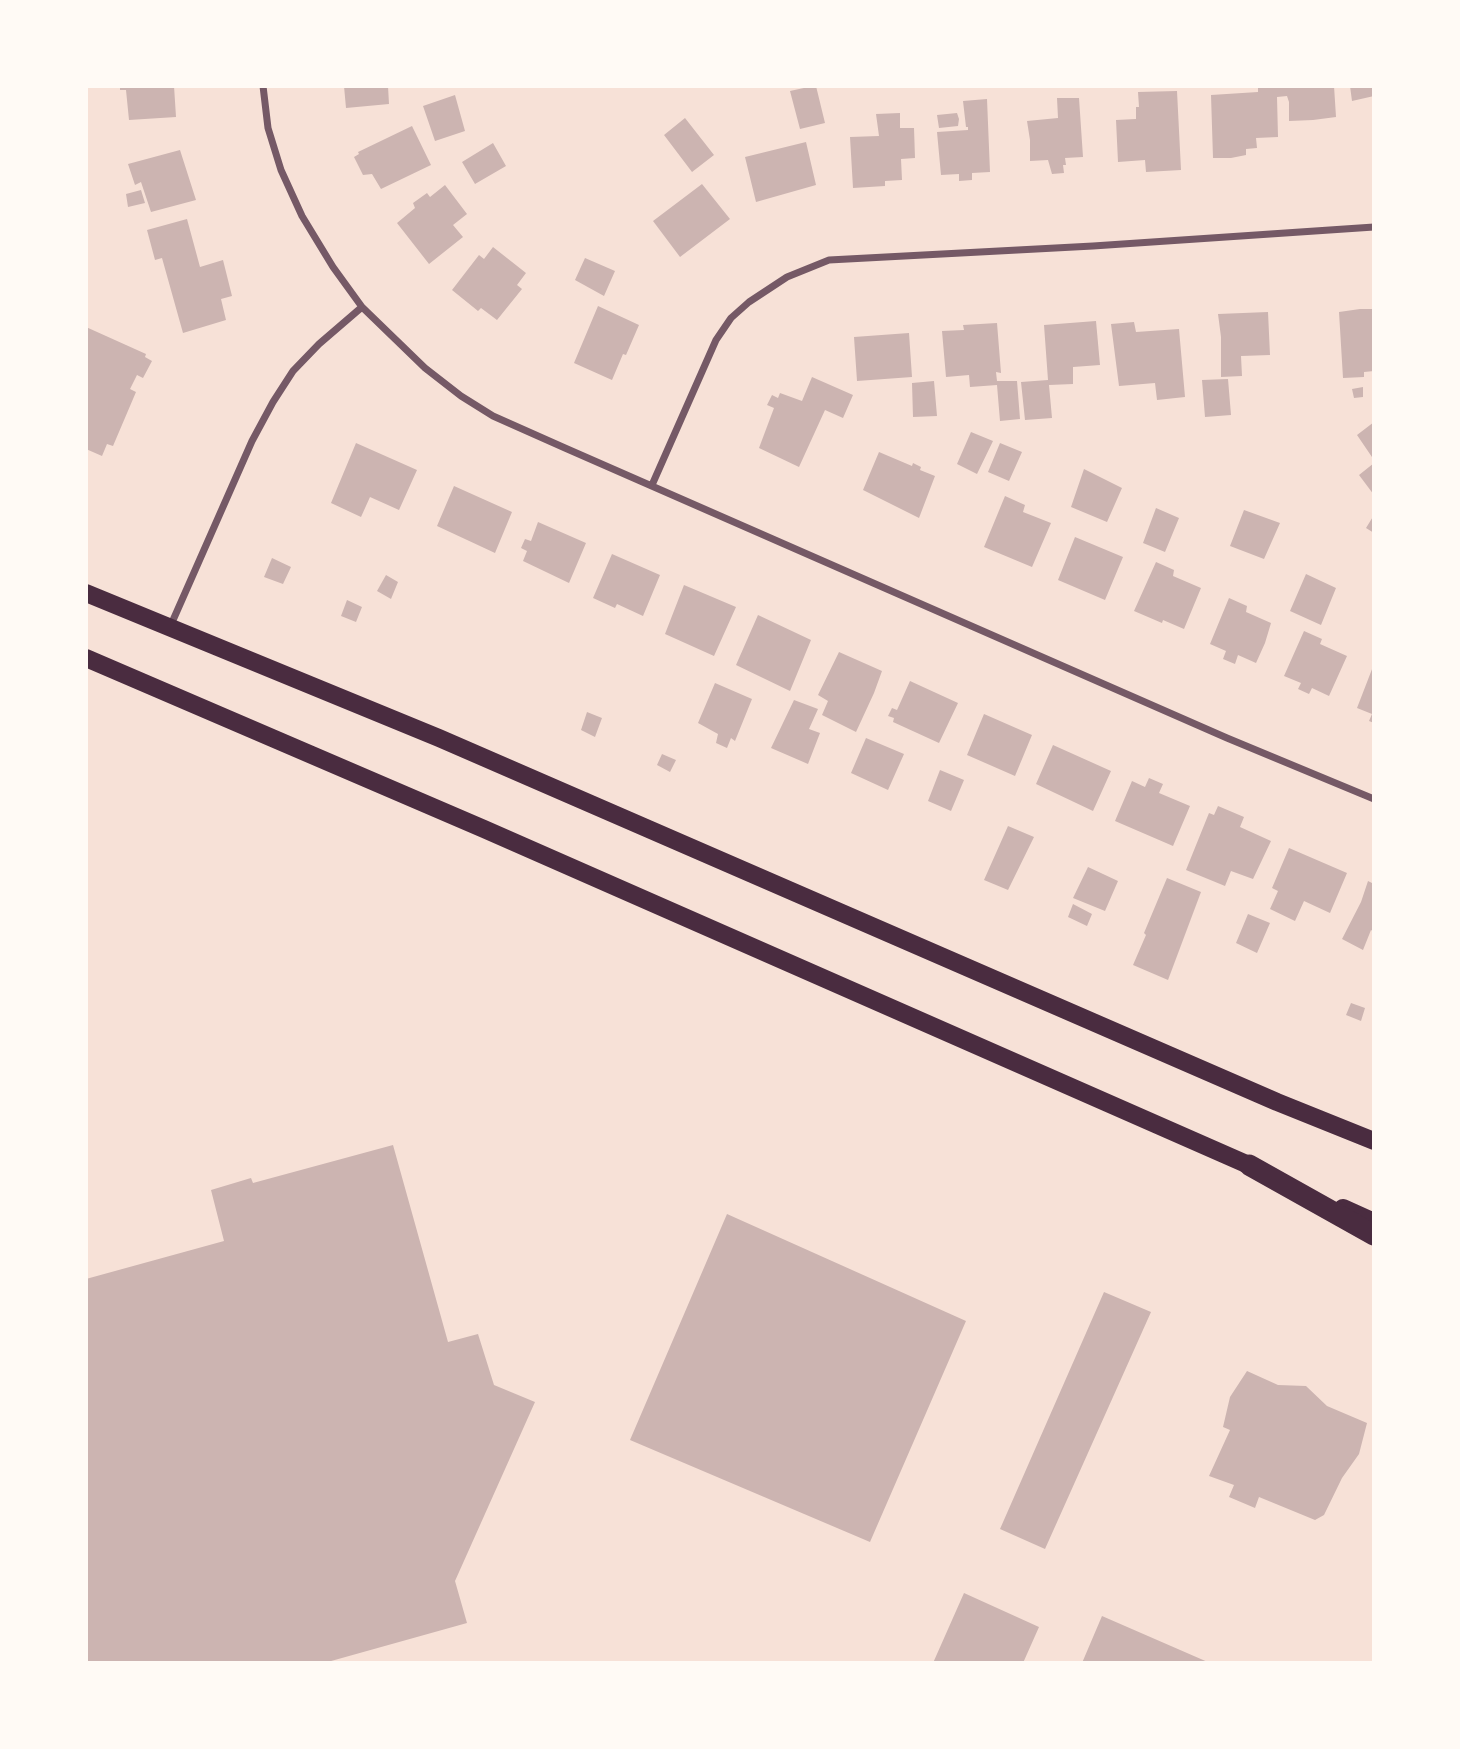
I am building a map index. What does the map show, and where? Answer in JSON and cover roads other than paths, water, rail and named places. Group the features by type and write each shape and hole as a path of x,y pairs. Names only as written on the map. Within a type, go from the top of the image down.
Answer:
{"highway":[{"path":"1249,1165 1374,1234"}],"main road":[{"path":"86,593 439,738 1265,1097 1374,1141"},
{"path":"86,658 484,829 1374,1222"}],"street":[{"path":"263,86 268,128 281,170 302,216 333,267 362,307 425,368 461,396 493,416 1227,738 1374,799"},
{"path":"652,485 716,340 731,318 787,277 829,260 1079,247 1374,227"},
{"path":"169,628 252,440 272,402 293,371 319,344 362,307"}]}
